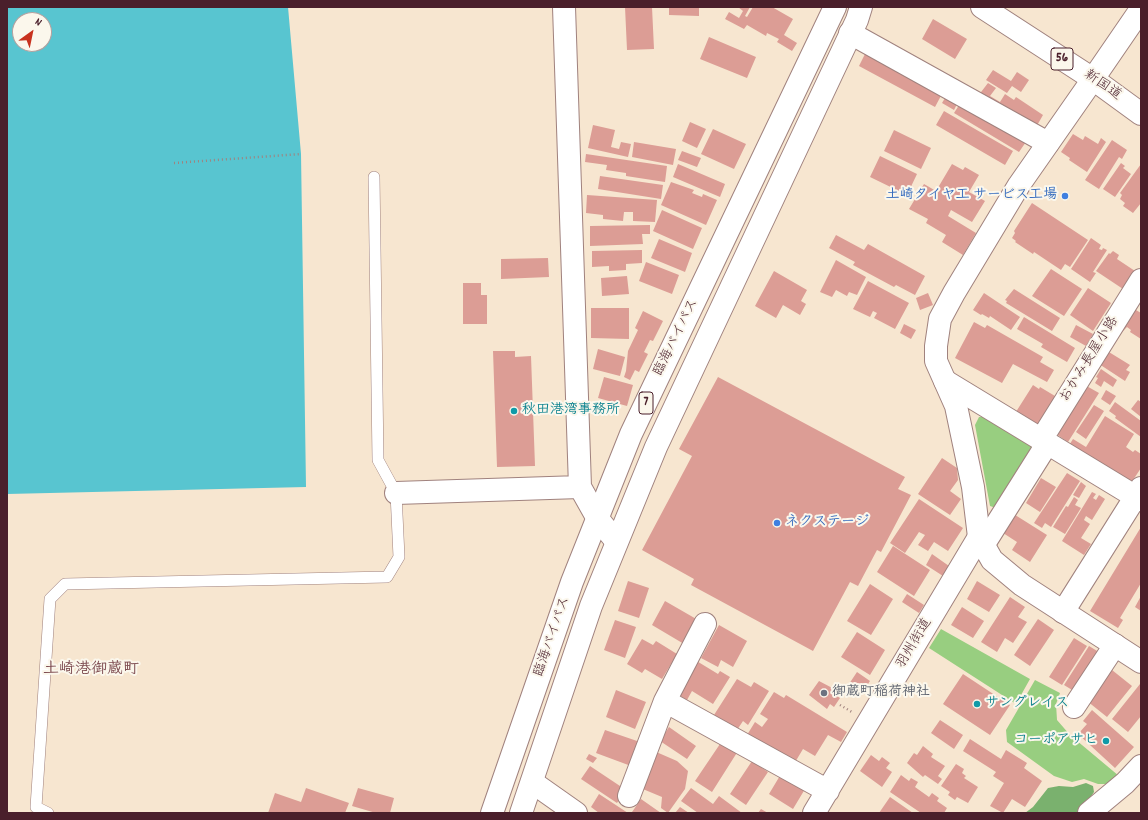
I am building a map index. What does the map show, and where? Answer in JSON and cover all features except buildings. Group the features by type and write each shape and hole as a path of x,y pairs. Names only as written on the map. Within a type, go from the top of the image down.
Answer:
{"main road":[{"path":"564,7 580,487 598,519 616,541"},
{"name":"臨海バイパス","path":"492,813 572,582 631,434 835,7"},
{"name":"臨海バイパス","path":"521,813 591,606 616,541 656,447 861,7"},
{"name":"新国道","path":"982,7 1093,78 1141,114"},
{"path":"1141,9 1011,199 940,319 936,346 936,361 956,406 973,487 981,541 992,560 1022,585 1141,662"},
{"path":"850,33 1048,143"},
{"name":"おかみ長屋小路","path":"981,541 1044,442 1141,280"},
{"path":"945,381 1044,442 1139,495 1063,612"},
{"path":"396,494 580,487"},
{"name":"羽州街道","path":"814,813 981,541"},
{"path":"628,796 666,701 705,624"},
{"path":"1074,707 1114,645"},
{"path":"666,701 828,791"},
{"path":"1089,813 1125,783 1141,766"},
{"path":"532,782 576,813"}],"lane":[{"path":"48,813 36,807 50,599 65,584 387,577 399,557 396,494 378,460 374,177"}],"path":[{"path":"174,163 301,154"}],"green space":[{"path":"991,416 1037,444 999,509 990,506 975,425 979,417"},
{"path":"941,629 1030,679 1016,704 929,648"},
{"path":"1035,680 1060,693 1056,704 1057,720 1070,735 1119,776 1108,784 1098,784 1084,779 1072,782 1054,776 1007,742 1006,730"},
{"path":"1086,783 1093,786 1094,792 1080,813 1025,813 1033,807 1048,788 1059,786 1073,787"}],"water":[{"path":"7,7 288,7 301,154 306,487 7,494"}],"place":[{"name":"土崎タイヤ工 サービス工場","path":"1065,196"},
{"name":"秋田港湾事務所","path":"514,411"},
{"name":"ネクステージ","path":"777,523"},
{"name":"御蔵町稲荷神社","path":"824,693"},
{"name":"サングレイス","path":"977,704"},
{"name":"コーポアサヒ","path":"1106,741"}],"district":[{"name":"土崎港御蔵町","path":"91,671"}]}
